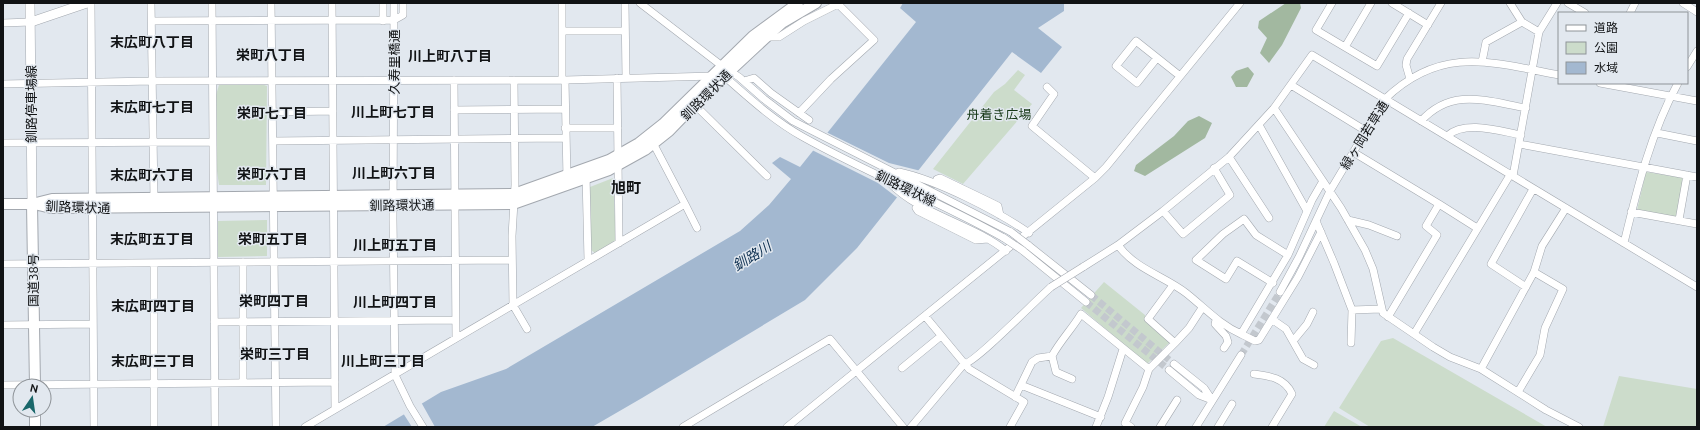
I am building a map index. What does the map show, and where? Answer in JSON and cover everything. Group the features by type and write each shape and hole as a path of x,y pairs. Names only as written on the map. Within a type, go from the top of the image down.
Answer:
{"highway":[{"name":"釧路環状通","path":"92,204 514,199 617,161 652,140 695,105 753,36 798,3"},
{"name":"釧路環状通","path":"652,140 712,76 725,71 782,23 816,3"},
{"name":"釧路環状通","path":"32,204 51,208 154,199 213,203"},
{"path":"3,204 32,204"},
{"name":"国道38号","path":"32,204 34,378"}],"main road":[{"name":"釧路停車場線","path":"30,3 32,204"},
{"path":"30,22 87,3"}],"street":[{"path":"91,3 94,427"},
{"path":"151,3 154,199"},
{"path":"212,3 215,427"},
{"path":"271,3 276,427"},
{"path":"332,3 335,409"},
{"path":"382,3 383,21"},
{"name":"久寿里橋通","path":"394,3 393,201 395,375 410,406 423,427"},
{"path":"152,21 383,21 394,20 403,15 403,3"},
{"path":"562,3 567,180"},
{"path":"625,3 626,78"},
{"path":"640,3 725,71"},
{"path":"787,427 1029,233 1095,178 1106,167 1240,3"},
{"path":"1332,3 1316,30 1377,66 1409,13"},
{"path":"1345,47 1371,3"},
{"path":"1392,3 1428,25"},
{"path":"1410,79 1406,65 1407,59 1441,3"},
{"path":"1510,3 1522,22 1539,32"},
{"path":"1414,334 1477,228 1511,175 1521,135 1539,32 1557,3"},
{"path":"1568,3 1583,12"},
{"path":"1631,12 1636,3"},
{"path":"1683,3 1697,12"},
{"path":"767,37 779,37 804,21 838,4 874,40 831,79 799,113"},
{"path":"3,23 30,22"},
{"path":"1482,62 1486,42 1522,22"},
{"path":"562,31 625,31"},
{"path":"1157,58 1137,83 1116,66 1136,41 1180,76"},
{"path":"1692,60 1697,51"},
{"path":"911,427 964,364 968,364 1051,286 1118,246 1228,157 1274,108 1312,55 1697,287"},
{"name":"緑ヶ岡若草通","path":"1280,292 1291,274 1330,191 1385,99 1410,79 1431,68 1460,61 1482,62 1558,75"},
{"name":"釧路環状線","path":"725,71 744,81 764,99 809,130 1011,232 1091,295"},
{"name":"釧路環状線","path":"725,71 771,116 803,137 1004,238 1022,250 1086,302"},
{"path":"3,84 332,79 564,80 712,76"},
{"path":"617,78 619,243"},
{"path":"744,81 754,78 771,93 809,120"},
{"path":"454,80 454,261 456,338"},
{"path":"514,80 512,305 527,329"},
{"path":"1605,84 1697,101"},
{"path":"1624,243 1643,167 1670,96 1677,84"},
{"path":"1291,85 1366,131"},
{"path":"1047,87 1054,94 1032,126 1095,178"},
{"path":"1421,121 1439,105 1461,99 1476,99 1526,108"},
{"path":"695,105 767,176"},
{"path":"1274,108 1348,220 1373,269 1381,309 1388,317 1450,357 1481,370 1579,427"},
{"path":"454,110 565,109"},
{"path":"273,112 333,111"},
{"path":"1259,125 1307,211"},
{"path":"565,128 618,128"},
{"path":"1447,136 1458,129 1470,128 1521,135"},
{"path":"1657,133 1697,141"},
{"path":"273,141 565,138"},
{"path":"652,140 697,228"},
{"path":"3,143 212,142"},
{"path":"1519,144 1697,176"},
{"path":"1353,152 1477,228"},
{"path":"1228,157 1269,218"},
{"path":"1163,211 1183,234 1230,195 1214,168"},
{"path":"890,171 925,179 1000,215 1029,233"},
{"path":"586,173 588,260"},
{"path":"1679,220 1687,174"},
{"path":"885,178 909,199 988,239 1006,251"},
{"path":"937,179 940,178 998,206 1000,215"},
{"path":"1241,334 1273,284 1288,255 1307,211 1323,181"},
{"path":"1526,287 1491,264 1534,189"},
{"path":"305,427 685,204"},
{"path":"1388,317 1437,235 1426,226 1439,204"},
{"path":"916,208 918,211 976,240 988,239"},
{"path":"1481,370 1534,272 1542,246 1566,208"},
{"path":"1631,212 1697,224"},
{"path":"1273,284 1237,261 1226,279 1196,260 1223,234 1244,219 1256,235 1288,255"},
{"path":"1348,220 1368,225 1397,236"},
{"path":"1316,221 1352,310 1351,343"},
{"path":"1118,246 1124,254 1136,264 1186,293 1227,328 1255,341 1259,340 1273,320 1321,232"},
{"path":"3,264 512,260"},
{"path":"243,262 243,383"},
{"path":"154,263 154,427"},
{"path":"1518,392 1540,355 1545,328 1563,289 1534,272"},
{"path":"1173,285 1148,319 1175,343"},
{"path":"1131,427 1124,423 1143,386 1148,369 1189,328 1202,308"},
{"path":"1352,310 1381,309"},
{"path":"1293,341 1307,324 1313,312"},
{"path":"1072,379 1056,372 1052,356 1060,341 1068,334 1081,314 1148,369"},
{"path":"925,316 964,364 984,379 1024,402 1010,427"},
{"path":"214,322 395,322 455,320"},
{"path":"1216,320 1215,324 1226,336 1228,342 1224,348"},
{"path":"1273,320 1286,329 1303,359 1314,365"},
{"path":"3,325 93,324"},
{"path":"902,368 941,336"},
{"path":"683,427 830,339 902,427"},
{"path":"1096,427 1101,417 1123,349"},
{"path":"1196,427 1241,354"},
{"path":"1016,397 1032,362 1038,358 1052,356"},
{"path":"1174,364 1204,388 1212,400"},
{"path":"1169,370 1199,395 1212,400"},
{"path":"1254,374 1272,376 1284,382 1292,394 1272,427"},
{"path":"52,385 335,382"},
{"path":"1021,385 1101,417"},
{"path":"1160,427 1177,400"},
{"path":"1218,427 1232,404"}],"green space":[{"path":"1286,3 1300,3 1301,8 1282,45 1269,63 1260,53 1267,38 1258,28 1259,21"},
{"path":"1248,67 1254,74 1247,87 1236,87 1231,77 1236,71"},
{"name":"舟着き広場","path":"1018,70 1025,75 1014,90 1032,104 963,184 933,169 994,92 1005,84"},
{"path":"219,85 267,86 266,185 219,185 216,164 216,95"},
{"path":"1199,116 1212,123 1205,138 1145,176 1134,171 1136,165 1174,136 1188,121"},
{"path":"1646,172 1684,178 1677,217 1637,210"},
{"path":"613,178 616,240 595,253 591,250 590,187"},
{"path":"267,220 267,256 218,257 218,221"},
{"path":"1104,282 1145,315 1145,319 1170,342 1147,364 1081,308"},
{"path":"1393,338 1547,427 1370,427 1339,408 1381,341"},
{"path":"1619,376 1697,389 1697,427 1603,427"},
{"path":"1334,411 1362,427 1324,427"}],"water":[{"name":"釧路川","path":"903,3 1064,3 1064,11 1038,28 1062,47 1041,73 1012,52 857,248 805,300 592,427 383,427 441,392 506,369 740,231 769,205 791,179 772,163 780,157 800,167 916,22 900,8"}],"pier":[{"path":"826,132 889,163 921,171 899,199 878,183 812,150"},
{"path":"421,402 435,427 412,427 403,413"}],"tunnel":[{"path":"916,208 937,179"},
{"path":"1241,355 1280,292"},
{"path":"1091,295 1174,364"},
{"path":"1086,302 1169,370"}],"district":[{"name":"末広町八丁目","path":"152,42"},
{"name":"栄町八丁目","path":"271,55"},
{"name":"川上町八丁目","path":"450,56"},
{"name":"末広町七丁目","path":"152,107"},
{"name":"川上町七丁目","path":"393,112"},
{"name":"栄町七丁目","path":"272,113"},
{"name":"川上町六丁目","path":"394,173"},
{"name":"栄町六丁目","path":"272,174"},
{"name":"末広町六丁目","path":"152,175"},
{"name":"旭町","path":"626,187"},
{"name":"末広町五丁目","path":"152,239"},
{"name":"栄町五丁目","path":"273,239"},
{"name":"川上町五丁目","path":"395,245"},
{"name":"栄町四丁目","path":"274,301"},
{"name":"川上町四丁目","path":"395,302"},
{"name":"末広町四丁目","path":"153,306"},
{"name":"栄町三丁目","path":"275,354"},
{"name":"末広町三丁目","path":"153,361"},
{"name":"川上町三丁目","path":"383,361"}]}
